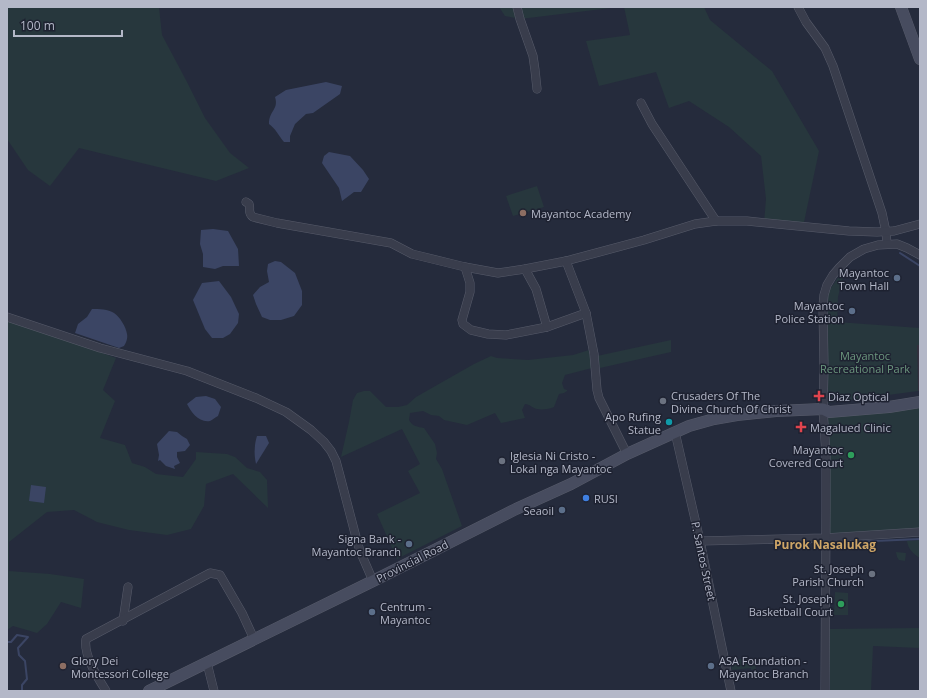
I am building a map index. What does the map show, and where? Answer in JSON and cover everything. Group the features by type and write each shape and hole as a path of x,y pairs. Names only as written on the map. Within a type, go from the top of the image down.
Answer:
{"main road":[{"path":"901,7 920,59"},
{"path":"885,404 920,396"},
{"path":"885,404 920,402"},
{"name":"Provincial Road","path":"149,691 512,511 570,484 627,454 675,432 702,422 725,416 776,411 823,409 828,405 885,404"}],"street":[{"path":"518,7 520,19 533,56 536,89"},
{"path":"798,7 806,22 825,48 833,66 882,213 887,244"},
{"path":"641,103 652,124 716,221"},
{"path":"246,202 250,207 250,216 253,217 391,243 412,254 465,267 498,273 566,260 644,240 695,224 716,221 732,220 849,231 886,232 901,230 920,224"},
{"path":"824,691 826,455 823,409 824,295 827,285 834,274 856,252 871,246 897,244 920,255"},
{"path":"566,260 586,313 594,354 599,398 627,454"},
{"path":"465,267 470,283 470,292 462,320 463,324 471,330 488,334 506,335 547,327 586,313"},
{"path":"525,269 536,289 547,327"},
{"path":"7,317 100,348 187,371 256,398 286,412 311,430 324,442 336,461 356,541 373,581"},
{"name":"P. Santos Street","path":"675,432 700,541 731,691"},
{"path":"700,541 826,538 920,532"},
{"path":"106,691 94,672 89,660 85,644 86,640 210,573 220,575 242,613 254,639"},
{"path":"123,621 128,587"},
{"path":"207,663 214,691"}],"shaded area":[{"path":"917,345 920,345 920,391 918,391"}],"green space":[{"path":"7,7 159,7 162,35 205,118 230,153 249,168 216,181 79,148 50,186 28,170 7,139"},
{"path":"499,7 619,7 520,19 505,16"},
{"path":"624,7 704,7 710,20 772,71 819,151 803,227 764,223 766,199 761,156 729,127 689,101 669,108 656,72 599,86 586,41 630,35"},
{"path":"537,186 544,207 513,216 506,196"},
{"name":"Mayantoc Recreational Park","path":"845,268 838,297 837,322 920,328 920,345 917,345 918,391 828,403 828,292"},
{"path":"7,318 116,358 103,390 115,401 100,438 125,445 132,463 145,467 156,474 183,477 196,459 196,452 227,454 235,457 247,468 260,472 267,480 268,508 233,474 206,484 204,506 191,529 167,535 129,530 97,522 74,510 47,512 9,542 9,571 50,574 84,579 81,608 61,602 47,624 37,633 13,626 7,630"},
{"path":"671,340 671,352 600,368 597,356"},
{"path":"589,350 592,368 565,375 562,383 564,389 567,391 559,394 554,407 539,409 525,404 522,410 525,418 501,423 495,413 467,425 444,420 439,416 431,415 423,411 410,413 410,422 415,426 424,428 435,444 437,453 436,459 442,469 462,526 397,559 377,514 420,493 408,471 420,464 402,429 341,457 353,400 357,393 370,391 386,407 398,407 407,405 416,397 491,356 497,358 528,360 573,355"},
{"path":"920,406 920,530 830,535 828,415"},
{"path":"920,540 920,558 911,551 907,541"},
{"path":"896,552 906,553 905,561 899,560"},
{"name":"St. Joseph Basketball Court","path":"835,592 848,593 848,615 834,615"},
{"path":"920,628 920,648 873,646 871,691 830,691 829,629"},
{"path":"755,658 756,669 751,670 751,668 732,670 731,660"}],"water":[{"path":"326,82 342,86 340,94 313,113 306,114 295,124 290,136 290,142 284,142 269,124 270,116 276,105 275,97 286,90"},
{"path":"329,152 350,156 363,170 369,179 361,192 354,192 342,201 339,188 322,163 324,156"},
{"path":"213,229 228,231 238,249 239,266 223,266 215,269 203,267 203,254 200,244 201,230"},
{"path":"275,261 281,262 295,273 302,291 302,305 294,316 281,320 270,320 262,317 253,295 260,287 269,282 267,271 268,264"},
{"path":"219,281 231,297 239,314 238,323 230,334 223,338 212,338 205,329 193,300 202,283"},
{"path":"92,309 109,311 118,317 124,325 127,334 127,340 124,346 119,348 75,333 78,324 87,317"},
{"path":"206,396 215,399 221,407 218,416 210,421 199,419 187,404 196,397"},
{"path":"169,431 177,432 187,439 190,445 185,451 177,452 177,457 180,463 174,466 175,469 166,466 160,460 158,461 159,455 157,444"},
{"path":"257,436 266,436 269,443 256,464 255,443"},
{"path":"31,485 46,487 44,503 29,501"}],"waterway":[{"path":"900,253 920,266"},
{"path":"829,545 829,543 920,539"},
{"path":"769,543 810,543"},
{"path":"7,642 11,642 17,635 28,637 18,648 19,655 25,661 27,679 22,685 22,691"}],"place":[{"name":"Mayantoc Academy","path":"523,213"},
{"name":"Mayantoc Town Hall","path":"897,278"},
{"name":"Mayantoc Police Station","path":"852,311"},
{"name":"Diaz Optical","path":"819,396"},
{"name":"Crusaders Of The Divine Church Of Christ","path":"663,401"},
{"name":"Apo Rufing Statue","path":"669,422"},
{"name":"Magalued Clinic","path":"801,427"},
{"name":"Mayantoc Covered Court","path":"851,455"},
{"name":"Iglesia Ni Cristo - Lokal nga Mayantoc","path":"502,461"},
{"name":"RUSI","path":"586,498"},
{"name":"Seaoil","path":"562,510"},
{"name":"Signa Bank - Mayantoc Branch","path":"409,544"},
{"name":"St. Joseph Parish Church","path":"872,574"},
{"name":"St. Joseph Basketball Court","path":"841,604"},
{"name":"Centrum - Mayantoc","path":"372,612"},
{"name":"Glory Dei Montessori College","path":"63,666"},
{"name":"ASA Foundation - Mayantoc Branch","path":"711,666"}],"district":[{"name":"Purok Nasalukag","path":"825,544"}]}
